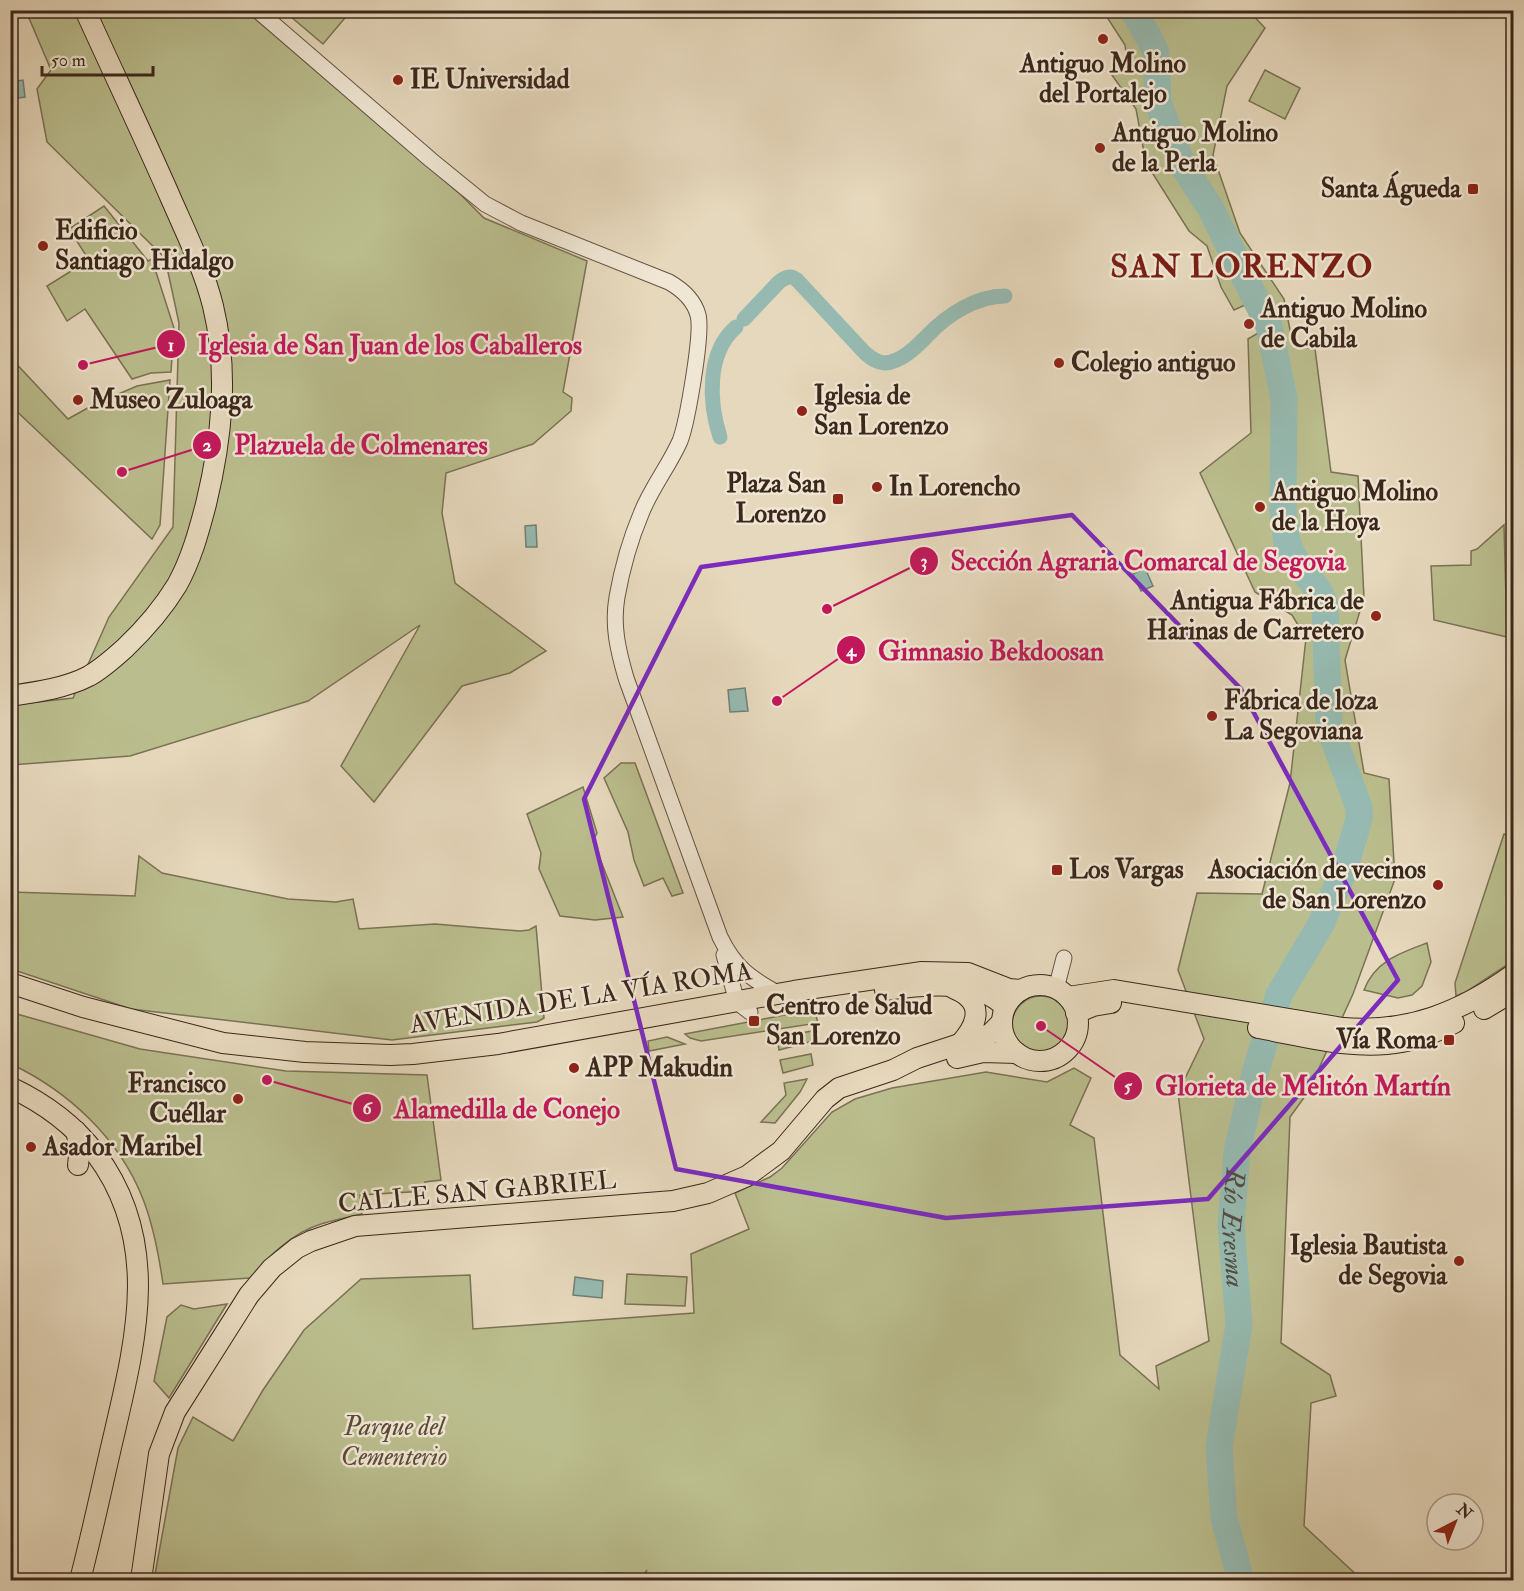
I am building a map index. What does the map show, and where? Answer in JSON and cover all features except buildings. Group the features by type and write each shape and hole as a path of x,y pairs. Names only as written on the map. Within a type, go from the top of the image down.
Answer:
{"main road":[{"path":"10,696 59,687 88,676 131,642 163,605 177,584 196,540 214,466 222,403 220,344 209,293 187,235 85,10"},
{"name":"AVENIDA DE LA VÍA ROMA","path":"10,995 81,1018 170,1040 242,1053 307,1060 396,1062 458,1058 521,1050 744,1007 779,994 922,972 968,973 1009,989 1021,990"},
{"path":"1342,1036 1412,1024 1438,1016 1471,1002 1514,974"},
{"name":"AVENIDA DE LA VÍA ROMA","path":"10,983 83,1007 223,1043 305,1052 413,1054 487,1046 744,1007 893,989 948,986 980,991 995,997 1004,1014"},
{"path":"1041,985 1067,1000 1078,1025 1075,1038 1061,1055 1038,1061 1017,1053 1007,1041 1004,1014 1010,1000 1021,990 1041,985"},
{"path":"948,986 964,993 974,1005 976,1012 976,1020 972,1029 960,1044"},
{"path":"1067,1000 1114,990 1198,1011 1386,1044 1408,1041 1443,1028 1477,1013 1514,991"},
{"name":"CALLE SAN GABRIEL","path":"141,1581 159,1454 175,1412 249,1295 272,1268 297,1248 327,1234 355,1226 673,1201 708,1193 747,1176 780,1151 825,1099 835,1091 851,1083 893,1070 909,1061 990,1034 1004,1014"},
{"path":"1367,1030 1386,1044"},
{"name":"CALLE SAN GABRIEL","path":"893,1070 912,1071 979,1052 1017,1053"},
{"path":"10,1087 31,1098 76,1131 103,1164 118,1190 132,1225 137,1256 138,1302 132,1351 83,1574"},
{"path":"76,1131 80,1148 78,1165 88,1159 103,1164"}],"street":[{"path":"256,10 485,204 521,223 669,282 685,293 696,309 700,330 685,423 679,443 640,515 628,551 615,611 614,627 618,650 649,741 744,1007"},
{"path":"720,937 737,966 753,980 779,994"},
{"path":"1064,958 1067,1000"}],"highlighted area":[{"path":"1072,515 1241,689 1398,980 1208,1199 946,1218 676,1169 584,799 701,567"}],"green space":[{"path":"347,10 350,12 323,44 284,11"},
{"path":"26,11 247,11 461,195 484,218 587,261 563,392 572,398 571,411 533,444 446,473 442,513 455,583 546,651 510,673 462,686 374,802 341,766 420,625 308,701 130,756 11,765 11,705 73,698 109,617 173,527 179,323 165,258 47,142 37,89 51,70"},
{"name":"Parque del Cementerio","path":"1103,11 1249,11 1265,28 1227,86 1213,155 1240,233 1284,299 1293,345 1315,349 1331,472 1358,476 1364,598 1345,660 1364,773 1389,779 1395,879 1353,994 1308,1092 1290,1117 1281,1343 1330,1375 1336,1396 1311,1403 1304,1526 1362,1580 643,1580 647,1570 642,1577 611,1573 581,1580 154,1580 178,1448 193,1417 233,1441 263,1390 304,1330 361,1279 470,1275 473,1329 694,1313 691,1254 749,1229 735,1193 770,1177 782,1168 832,1112 855,1099 892,1088 986,1072 1047,1082 1074,1068 1091,1078 1070,1125 1094,1138 1120,1355 1159,1389 1156,1366 1209,1341 1178,1093 1204,1039 1178,970 1197,893 1262,894 1290,783 1306,638 1292,615 1255,592 1200,473 1251,433 1248,339 1260,332 1245,305 1234,310 1221,287 1207,246 1189,231 1146,163 1136,109 1112,75 1127,61 1125,45"},
{"path":"1265,70 1300,88 1285,119 1249,101"},
{"path":"104,206 148,261 154,258 161,268 156,272 174,328 171,372 151,373 132,379 85,309 67,321 47,286 89,260 69,229"},
{"path":"10,357 68,419 93,405 137,386 170,380 160,525 152,539 11,406"},
{"path":"1504,525 1507,637 1434,620 1431,566 1471,565 1471,551 1477,549"},
{"path":"621,763 635,763 683,893 672,896 663,878 644,886 634,860 628,832 604,778"},
{"path":"583,787 597,833 593,841 623,917 595,920 560,916 539,869 541,853 527,814"},
{"path":"1504,834 1513,836 1513,961 1466,992 1456,996 1455,983"},
{"path":"139,856 162,873 288,899 336,902 353,899 359,929 435,924 520,931 536,926 544,1018 537,1022 392,1040 131,1009 11,969 11,892 135,896"},
{"path":"1427,943 1431,962 1422,986 1412,995 1398,998 1364,990 1375,972 1390,959"},
{"path":"1041,996 1052,998 1065,1009 1070,1025 1068,1036 1057,1049 1041,1054 1030,1052 1017,1041 1012,1025 1014,1014 1025,1001"},
{"path":"811,1010 815,1012 818,1023 701,1041 685,1034"},
{"path":"10,1012 140,1049 286,1071 427,1075 441,1180 425,1182 426,1191 360,1195 362,1214 321,1224 300,1233 273,1254 250,1278 163,1284 150,1219 133,1177 106,1137 71,1102 32,1075 11,1064"},
{"path":"818,1030 817,1040 779,1050 777,1037"},
{"path":"667,1037 685,1044 649,1051 648,1041"},
{"path":"811,1054 813,1065 783,1073 780,1060"},
{"path":"807,1079 800,1092 775,1123 761,1122 786,1095 784,1083"},
{"path":"627,1274 687,1277 685,1306 625,1304"},
{"path":"227,1304 169,1398 154,1381 167,1317 181,1305 194,1309"}],"water":[{"path":"23,80 25,97 11,99 11,82"},
{"path":"536,525 537,547 526,547 525,526"},
{"path":"1145,568 1153,586 1141,591 1133,574"},
{"path":"745,688 748,711 730,712 728,690"},
{"path":"575,1277 603,1281 602,1298 573,1295"}],"waterway":[{"name":"Río Eresma","path":"1133,10 1156,53 1158,103 1182,164 1211,209 1269,326 1284,399 1283,511 1287,542 1293,556 1320,593 1325,605 1329,727 1359,807 1359,819 1344,870 1321,924 1279,995 1255,1073 1237,1152 1231,1224 1239,1325 1219,1447 1224,1518 1241,1580"},
{"path":"744,319 779,282 790,277 797,280 865,353 885,363 897,360 909,353 944,320 963,308 983,299 1005,296"},
{"path":"720,437 712,394 715,364 719,350 736,327"}],"place":[{"name":"Antiguo Molino del Portalejo","path":"1103,39"},
{"name":"IE Universidad","path":"398,80"},
{"name":"Antiguo Molino de la Perla","path":"1100,148"},
{"name":"Santa Águeda","path":"1473,189"},
{"name":"Edificio Santiago Hidalgo","path":"43,246"},
{"name":"Antiguo Molino de Cabila","path":"1249,324"},
{"name":"Colegio antiguo","path":"1059,363"},
{"name":"Iglesia de San Juan de los Caballeros","path":"83,365"},
{"name":"Museo Zuloaga","path":"78,400"},
{"name":"Iglesia de San Lorenzo","path":"802,411"},
{"name":"Plazuela de Colmenares","path":"122,472"},
{"name":"In Lorencho","path":"877,487"},
{"name":"Plaza San Lorenzo","path":"838,499"},
{"name":"Antiguo Molino de la Hoya","path":"1260,507"},
{"name":"Sección Agraria Comarcal de Segovia","path":"827,609"},
{"name":"Antigua Fábrica de Harinas de Carretero","path":"1376,616"},
{"name":"Gimnasio Bekdoosan","path":"777,701"},
{"name":"Fábrica de loza La Segoviana","path":"1212,716"},
{"name":"Los Vargas","path":"1057,870"},
{"name":"Asociación de vecinos de San Lorenzo","path":"1438,885"},
{"name":"Centro de Salud San Lorenzo","path":"754,1021"},
{"name":"Glorieta de Melitón Martín","path":"1041,1026"},
{"name":"Vía Roma","path":"1449,1040"},
{"name":"APP Makudin","path":"574,1068"},
{"name":"Alamedilla de Conejo","path":"267,1080"},
{"name":"Francisco Cuéllar","path":"238,1099"},
{"name":"Asador Maribel","path":"31,1147"},
{"name":"Iglesia Bautista de Segovia","path":"1459,1261"}],"district":[{"name":"SAN LORENZO","path":"1242,267"}]}
